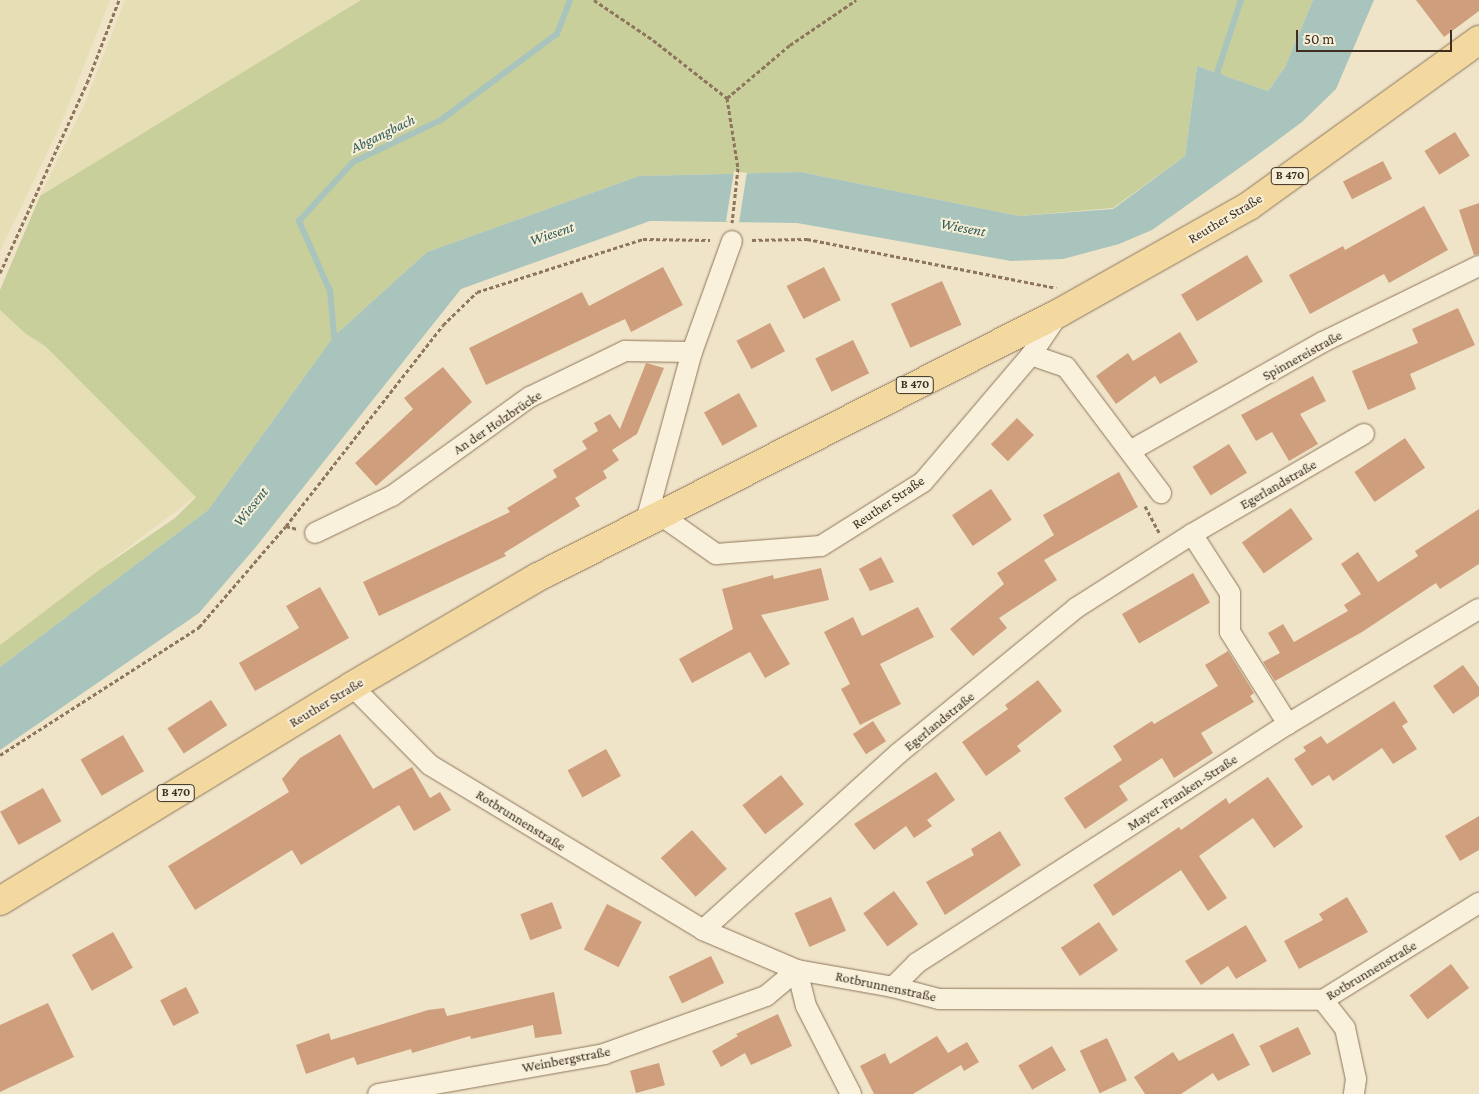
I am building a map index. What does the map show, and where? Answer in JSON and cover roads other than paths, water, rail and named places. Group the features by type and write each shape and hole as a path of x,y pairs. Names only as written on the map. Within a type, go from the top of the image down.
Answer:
{"main road":[{"name":"Reuther Straße","path":"0,901 352,686 530,582 652,517 1059,313 1249,206 1479,40"}],"street":[{"path":"652,517 692,352 732,234"},
{"name":"Spinnereistraße","path":"1130,451 1323,342 1479,266"},
{"name":"Reuther Straße","path":"652,517 716,554 821,546 923,482 1030,354 1059,313"},
{"name":"An der Holzbrücke","path":"315,533 392,496 530,396 625,352 692,352"},
{"path":"1030,354 1066,367 1161,493"},
{"name":"Egerlandstraße","path":"703,930 899,753 1076,608 1192,534 1364,434"},
{"path":"1192,534 1230,593 1230,632 1288,724"},
{"name":"Mayer-Franken-Straße","path":"893,986 917,963 1288,724 1479,609"},
{"name":"Rotbrunnenstraße","path":"352,686 430,765 703,930 797,970 893,986 939,999 1323,1000 1479,903"},
{"path":"797,970 806,1006 851,1094"},
{"name":"Weinbergstraße","path":"378,1094 604,1054 766,996 797,970"},
{"path":"1323,1000 1345,1028 1356,1079 1354,1094"}],"water":[{"path":"1313,0 1374,0 1336,89 1302,122 1252,159 1152,230 1119,244 1063,259 1011,261 797,223 650,221 461,289 255,548 199,613 0,750 0,667 208,510 334,336 427,252 639,176 801,172 1019,216 1113,209 1185,156 1197,66 1268,91 1285,67"}],"waterway":[{"name":"Abgangbach","path":"335,345 330,291 299,221 353,162 441,120 557,34 570,0"},
{"name":"Wiesent","path":"1221,78 1217,73 1241,0"}]}
